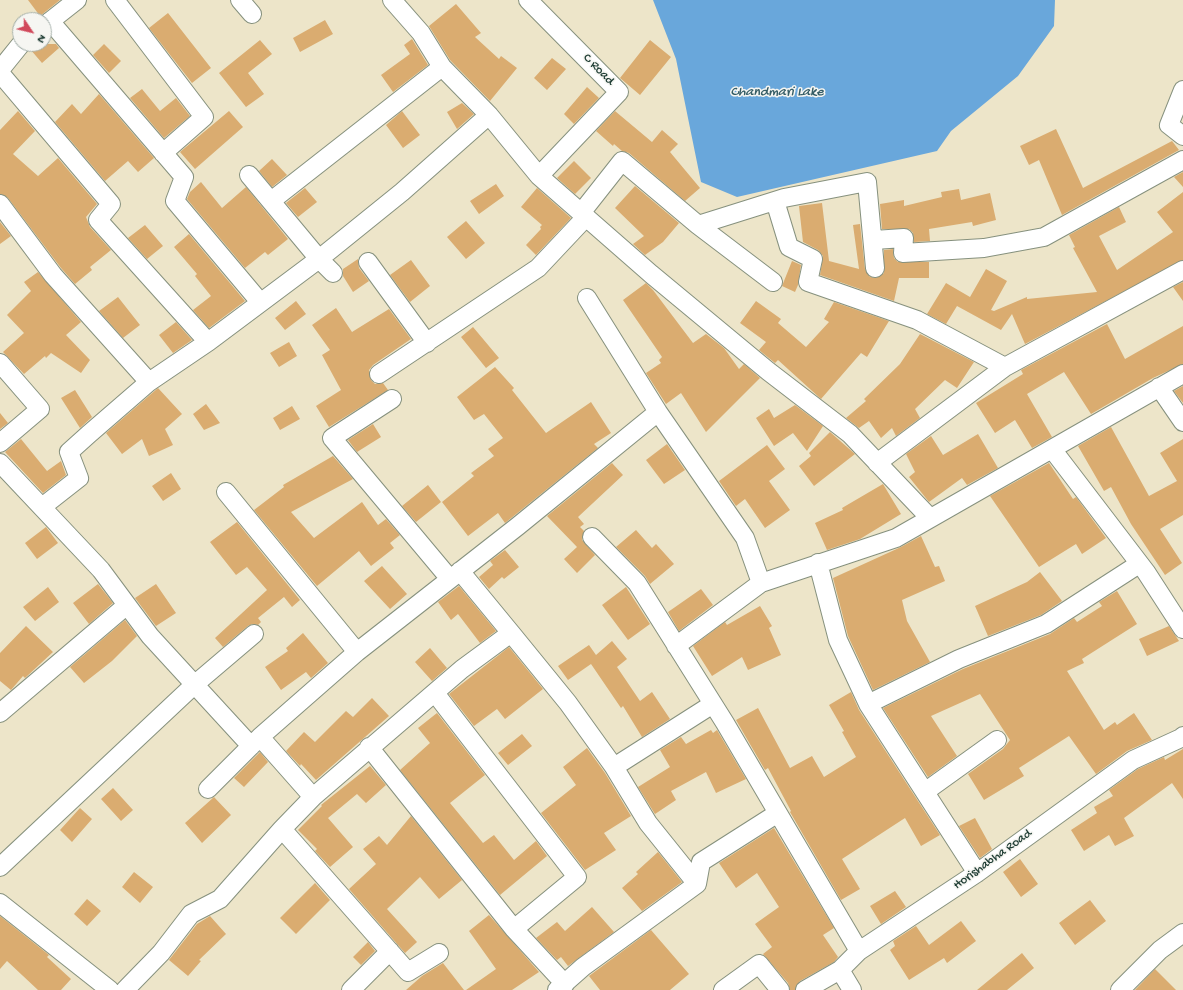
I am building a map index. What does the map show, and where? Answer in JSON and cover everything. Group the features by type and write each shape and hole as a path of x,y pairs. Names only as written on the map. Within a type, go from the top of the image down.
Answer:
{"street":[{"path":"52,20 77,0"},
{"path":"115,0 204,118 163,153"},
{"path":"240,0 252,14"},
{"path":"392,0 421,32 442,67 489,115 539,176 768,371 850,434 930,518"},
{"name":"C Road","path":"528,0 619,92 539,176"},
{"path":"52,30 184,177 175,201 260,302"},
{"path":"0,70 15,52"},
{"path":"271,201 442,67"},
{"path":"0,73 110,204 98,220 208,342"},
{"path":"1183,90 1169,125 1183,136"},
{"path":"42,507 79,478 69,452 149,382 208,342 319,259 402,192 489,115"},
{"path":"874,240 904,238 902,253 984,248 1044,237 1183,160"},
{"path":"380,374 538,268 584,215 622,161 698,225 773,282"},
{"path":"249,175 319,259 333,273"},
{"path":"698,225 774,201 867,182 874,240 875,268"},
{"path":"774,201 789,247 813,259 808,282 917,320 1005,367"},
{"path":"0,204 53,276 149,382"},
{"path":"368,262 427,343"},
{"path":"878,463 1005,367 1183,270"},
{"path":"587,298 658,412 745,538 761,582"},
{"path":"0,363 40,409 0,443"},
{"path":"676,646 761,582 896,538 1183,374"},
{"path":"1159,387 1183,422"},
{"path":"392,399 332,438 455,575 511,633 568,702 614,767 648,823 697,884"},
{"path":"208,789 255,742 357,652 658,412"},
{"path":"1052,449 1139,564 1183,629"},
{"path":"4,474 42,507 101,570 150,636 194,685 313,797"},
{"path":"226,492 357,652"},
{"path":"592,537 637,582 713,704 859,951"},
{"path":"818,564 838,640 868,704 926,791 977,873"},
{"path":"868,704 959,659 1046,624 1139,564"},
{"path":"0,713 127,605"},
{"path":"125,990 161,953 191,914 220,899 282,829 313,797 369,747 462,669 511,633"},
{"path":"0,866 194,685 254,634"},
{"path":"435,693 577,877 514,929"},
{"path":"614,767 713,704"},
{"name":"Horishabha Road","path":"805,990 840,970 859,951 977,873 1132,760 1183,736"},
{"path":"926,791 997,740"},
{"path":"369,747 561,987 583,967 697,884 701,862 778,813"},
{"path":"282,829 408,972 439,953"},
{"path":"0,903 110,990"},
{"path":"1120,990 1160,950 1183,933"},
{"path":"351,990 390,952"},
{"path":"723,990 759,964 780,990"},
{"path":"840,970 852,990"}],"water":[{"name":"Chandmari Lake","path":"653,0 1055,0 1054,26 1018,76 951,131 937,151 737,197 701,182 676,59"}],"building":[{"path":"28,0 60,0 45,12 37,12"},
{"path":"456,4 481,33 475,37 499,59 501,56 517,68 490,101 450,60 429,26"},
{"path":"168,13 211,68 192,83 149,28"},
{"path":"325,20 333,34 300,52 293,38"},
{"path":"412,39 428,65 393,92 381,75 410,54 404,45"},
{"path":"260,40 272,54 248,73 264,94 246,107 219,73"},
{"path":"650,40 671,57 640,95 620,78"},
{"path":"52,44 56,44 59,48 42,63 33,52 52,52"},
{"path":"104,44 121,61 109,73 93,55"},
{"path":"552,58 566,69 547,90 534,78"},
{"path":"587,87 599,98 574,124 564,114"},
{"path":"142,89 160,111 176,98 190,116 164,138 130,98"},
{"path":"99,94 154,158 138,172 128,161 105,181 55,122 72,104 81,114"},
{"path":"462,103 474,114 457,129 447,112"},
{"path":"18,111 35,131 13,154 38,176 58,158 97,204 86,217 90,227 111,250 90,267 92,270 75,284 61,268 8,198 0,194 0,130"},
{"path":"229,111 243,127 195,169 180,152"},
{"path":"402,111 420,135 403,148 386,125"},
{"path":"615,111 652,142 662,130 678,144 670,152 700,188 685,201 629,153 622,151 614,144 613,146 596,131"},
{"path":"1056,129 1083,188 1172,141 1179,150 1062,215 1039,160 1029,165 1020,146"},
{"path":"272,159 287,175 272,187 259,171"},
{"path":"574,161 591,178 575,194 557,178"},
{"path":"1183,172 1183,187 1174,177"},
{"path":"201,182 222,208 246,187 288,239 268,255 265,252 245,268 187,199 190,192"},
{"path":"496,184 504,196 479,214 470,201"},
{"path":"635,186 679,223 663,242 645,255 633,244 644,236 615,208"},
{"path":"305,188 317,202 298,217 286,203"},
{"path":"537,188 571,218 536,255 526,245 541,229 540,227 542,225 521,207"},
{"path":"959,189 961,200 990,193 996,220 973,226 972,222 929,229 930,241 914,242 913,233 909,229 882,229 880,204 904,200 904,206 942,197 941,192"},
{"path":"1183,192 1183,260 1025,344 1012,314 1001,330 957,306 946,324 927,314 946,283 970,297 986,269 1007,281 991,310 994,311 1027,297 1027,299 1097,292 1073,248 1075,247 1069,235 1119,207 1126,222 1099,236 1117,270 1173,232 1157,212"},
{"path":"822,203 829,261 859,269 853,225 860,224 865,269 870,277 876,278 884,273 884,250 893,249 894,258 898,262 929,262 929,278 899,278 894,301 820,275 823,256 818,250 803,242 799,206"},
{"path":"466,221 485,243 466,259 447,237"},
{"path":"0,222 11,236 0,244"},
{"path":"145,225 163,246 147,259 128,238"},
{"path":"189,234 245,301 209,328 193,310 211,296 195,276 197,274 174,247"},
{"path":"358,259 359,268 369,281 353,292 343,276 343,269"},
{"path":"411,260 430,286 410,302 390,275"},
{"path":"792,261 801,265 798,285 795,292 782,286"},
{"path":"38,272 81,322 66,335 90,360 81,373 51,353 46,358 45,356 24,374 3,352 24,333 7,315 31,291 24,282"},
{"path":"1183,282 1183,301 1173,287"},
{"path":"646,283 693,343 706,334 724,348 739,369 744,364 760,378 706,432 681,393 666,404 646,373 661,363 659,360 662,357 623,300"},
{"path":"118,297 140,325 123,338 99,311"},
{"path":"296,301 306,314 285,330 275,318"},
{"path":"756,301 781,319 778,323 806,347 829,322 824,319 834,302 889,321 867,357 861,353 821,399 778,360 775,363 759,350 766,342 740,323"},
{"path":"336,308 352,332 389,309 411,339 373,365 369,370 371,380 375,384 383,383 388,390 329,427 316,406 341,390 322,355 330,350 312,325"},
{"path":"176,322 192,340 173,353 159,335"},
{"path":"1107,324 1125,359 1183,326 1183,364 1153,378 1091,414 1064,372 1027,394 1052,437 1032,448 1015,420 995,433 976,403 1023,374 1021,370"},
{"path":"473,327 499,358 486,368 461,337"},
{"path":"920,334 974,362 957,388 945,380 915,409 920,418 896,436 892,428 881,438 869,421 859,428 846,418 866,401 864,399 900,364"},
{"path":"289,342 297,356 279,367 270,353"},
{"path":"495,367 514,388 512,390 546,433 591,402 611,433 594,444 598,448 505,523 498,513 468,536 442,502 474,476 471,473 494,456 488,449 503,438 484,414 474,420 457,397"},
{"path":"1183,386 1183,403 1174,391"},
{"path":"158,388 182,414 165,429 173,445 149,456 142,439 122,454 106,433"},
{"path":"75,390 92,417 80,428 61,398"},
{"path":"206,404 220,423 204,430 193,414"},
{"path":"795,405 823,426 807,451 793,433 774,446 756,418 769,409 774,418"},
{"path":"292,406 300,419 280,430 273,418"},
{"path":"0,413 8,423 0,429"},
{"path":"373,424 381,437 357,452 348,440"},
{"path":"1111,427 1149,496 1177,481 1160,453 1183,439 1183,515 1160,529 1182,563 1165,575 1131,524 1111,487 1104,491 1078,446"},
{"path":"830,432 855,454 814,486 799,466 811,456 809,453"},
{"path":"978,434 998,468 967,485 962,478 929,502 909,477 915,472 906,454 931,436 943,455"},
{"path":"21,439 47,471 61,461 66,475 43,493 5,452"},
{"path":"667,444 685,470 664,484 646,460"},
{"path":"767,445 785,469 769,481 790,510 765,528 745,499 736,506 719,481"},
{"path":"333,456 353,479 291,512 314,538 362,502 378,525 386,519 400,535 390,543 394,548 371,566 359,551 317,586 254,510 284,487 283,485"},
{"path":"612,463 623,475 578,517 584,524 580,527 584,531 582,540 595,555 577,573 564,559 577,547 547,516"},
{"path":"1049,463 1073,499 1076,497 1106,538 1082,554 1076,544 1039,567 990,496"},
{"path":"171,473 181,489 163,501 152,486"},
{"path":"883,484 901,514 860,539 827,550 815,523 843,510 842,508"},
{"path":"428,485 441,502 416,522 402,506"},
{"path":"237,522 300,600 292,607 284,597 258,618 261,622 258,625 252,624 248,626 223,647 215,638 267,590 247,567 236,575 210,542"},
{"path":"46,527 58,543 37,559 25,543"},
{"path":"636,530 652,548 656,544 674,564 650,584 645,576 616,547"},
{"path":"921,536 935,567 939,566 945,581 902,600 907,621 930,662 873,690 848,636 833,578 901,547"},
{"path":"505,550 519,567 504,579 502,577 489,589 479,577 493,565 490,561"},
{"path":"382,566 407,594 390,609 364,581"},
{"path":"1040,572 1062,601 1041,615 988,636 975,606 1027,582"},
{"path":"98,584 113,603 89,624 73,603"},
{"path":"156,584 176,613 156,626 135,598"},
{"path":"459,586 496,631 480,643 458,614 451,620 438,602"},
{"path":"48,587 59,602 35,621 23,607"},
{"path":"626,587 650,624 628,640 602,605"},
{"path":"701,589 713,605 679,631 668,612"},
{"path":"1117,591 1137,624 1082,659 1084,663 1067,671 1104,730 1115,722 1117,725 1134,713 1152,740 1127,751 1096,774 1069,736 1019,768 1024,776 984,800 968,774 1003,749 1010,740 980,694 931,716 957,756 928,777 883,708 963,669 1050,634 1074,618 1077,622 1102,606 1099,602"},
{"path":"760,606 772,626 769,628 781,655 748,670 742,657 712,676 693,646 725,622 727,625"},
{"path":"125,620 137,636 112,661 84,683 70,667"},
{"path":"26,626 53,652 25,678 23,676 11,690 0,681 0,653"},
{"path":"1169,626 1179,641 1147,656 1139,639"},
{"path":"303,633 328,663 311,678 306,672 281,690 265,667 288,651 286,648"},
{"path":"612,641 627,659 617,667 640,701 652,692 670,719 642,737 623,706 621,708 591,664 568,680 558,666 589,645 596,655"},
{"path":"509,647 543,689 505,719 497,709 474,726 449,694"},
{"path":"430,648 447,668 432,681 415,662"},
{"path":"851,692 859,710 940,835 921,846 905,818 842,859 860,889 841,900 790,812 791,811 768,768 765,770 736,720 758,708 790,768 812,756 824,777 856,757 842,732 844,731 829,705"},
{"path":"372,698 389,716 316,780 286,751 304,732 315,742 346,711 353,717"},
{"path":"437,713 485,775 450,803 483,843 494,835 514,860 536,841 547,856 500,895 400,770 430,743 418,728"},
{"path":"711,730 713,733 717,730 746,779 716,793 706,772 671,791 676,800 655,814 638,787 670,767 660,750 681,737 686,744"},
{"path":"522,734 532,746 508,765 498,753"},
{"path":"587,748 605,773 631,816 604,833 616,850 585,870 541,813 576,785 563,767"},
{"path":"1183,749 1183,799 1172,783 1124,818 1134,836 1115,846 1109,835 1084,851 1071,830 1097,813 1094,807 1113,796 1109,790 1138,769 1164,757 1165,760"},
{"path":"260,752 268,762 244,787 234,778"},
{"path":"370,766 386,785 366,803 357,794 328,818 353,847 330,867 315,851 317,849 298,830 322,806 321,805"},
{"path":"113,788 133,810 121,821 101,799"},
{"path":"214,797 231,815 202,843 185,823"},
{"path":"80,808 92,819 72,842 60,830"},
{"path":"411,816 462,880 439,899 420,877 387,909 417,942 405,953 349,889 376,864 363,849 379,836 387,845"},
{"path":"975,818 992,849 980,858 959,826"},
{"path":"774,828 834,928 823,935 838,957 834,962 800,981 795,990 790,990 788,983 763,954 772,947 755,924 779,907 757,873 736,888 719,863"},
{"path":"658,852 682,882 642,911 622,888 638,874 636,872"},
{"path":"1020,859 1038,884 1021,897 1003,872"},
{"path":"134,872 153,887 140,903 122,887"},
{"path":"315,883 330,900 296,934 280,918"},
{"path":"895,891 906,907 881,924 870,906"},
{"path":"87,899 101,911 87,926 74,914"},
{"path":"1090,900 1106,921 1075,945 1059,923"},
{"path":"592,907 614,932 568,966 561,957 557,960 536,938 557,922 565,931"},
{"path":"489,915 539,972 512,990 466,990 496,969 469,931"},
{"path":"0,916 49,955 47,957 71,979 61,990 38,990 7,961 0,969"},
{"path":"210,916 226,934 199,960 201,961 188,976 169,960 197,924"},
{"path":"961,921 976,941 947,963 944,958 909,980 890,950 895,946 893,941 916,926 929,945"},
{"path":"651,930 689,974 670,990 600,990 589,976"},
{"path":"368,942 375,951 361,965 353,957"},
{"path":"1022,953 1034,968 1007,990 977,990"},
{"path":"443,963 464,990 406,990 422,976"},
{"path":"1155,969 1176,990 1135,990"}]}
